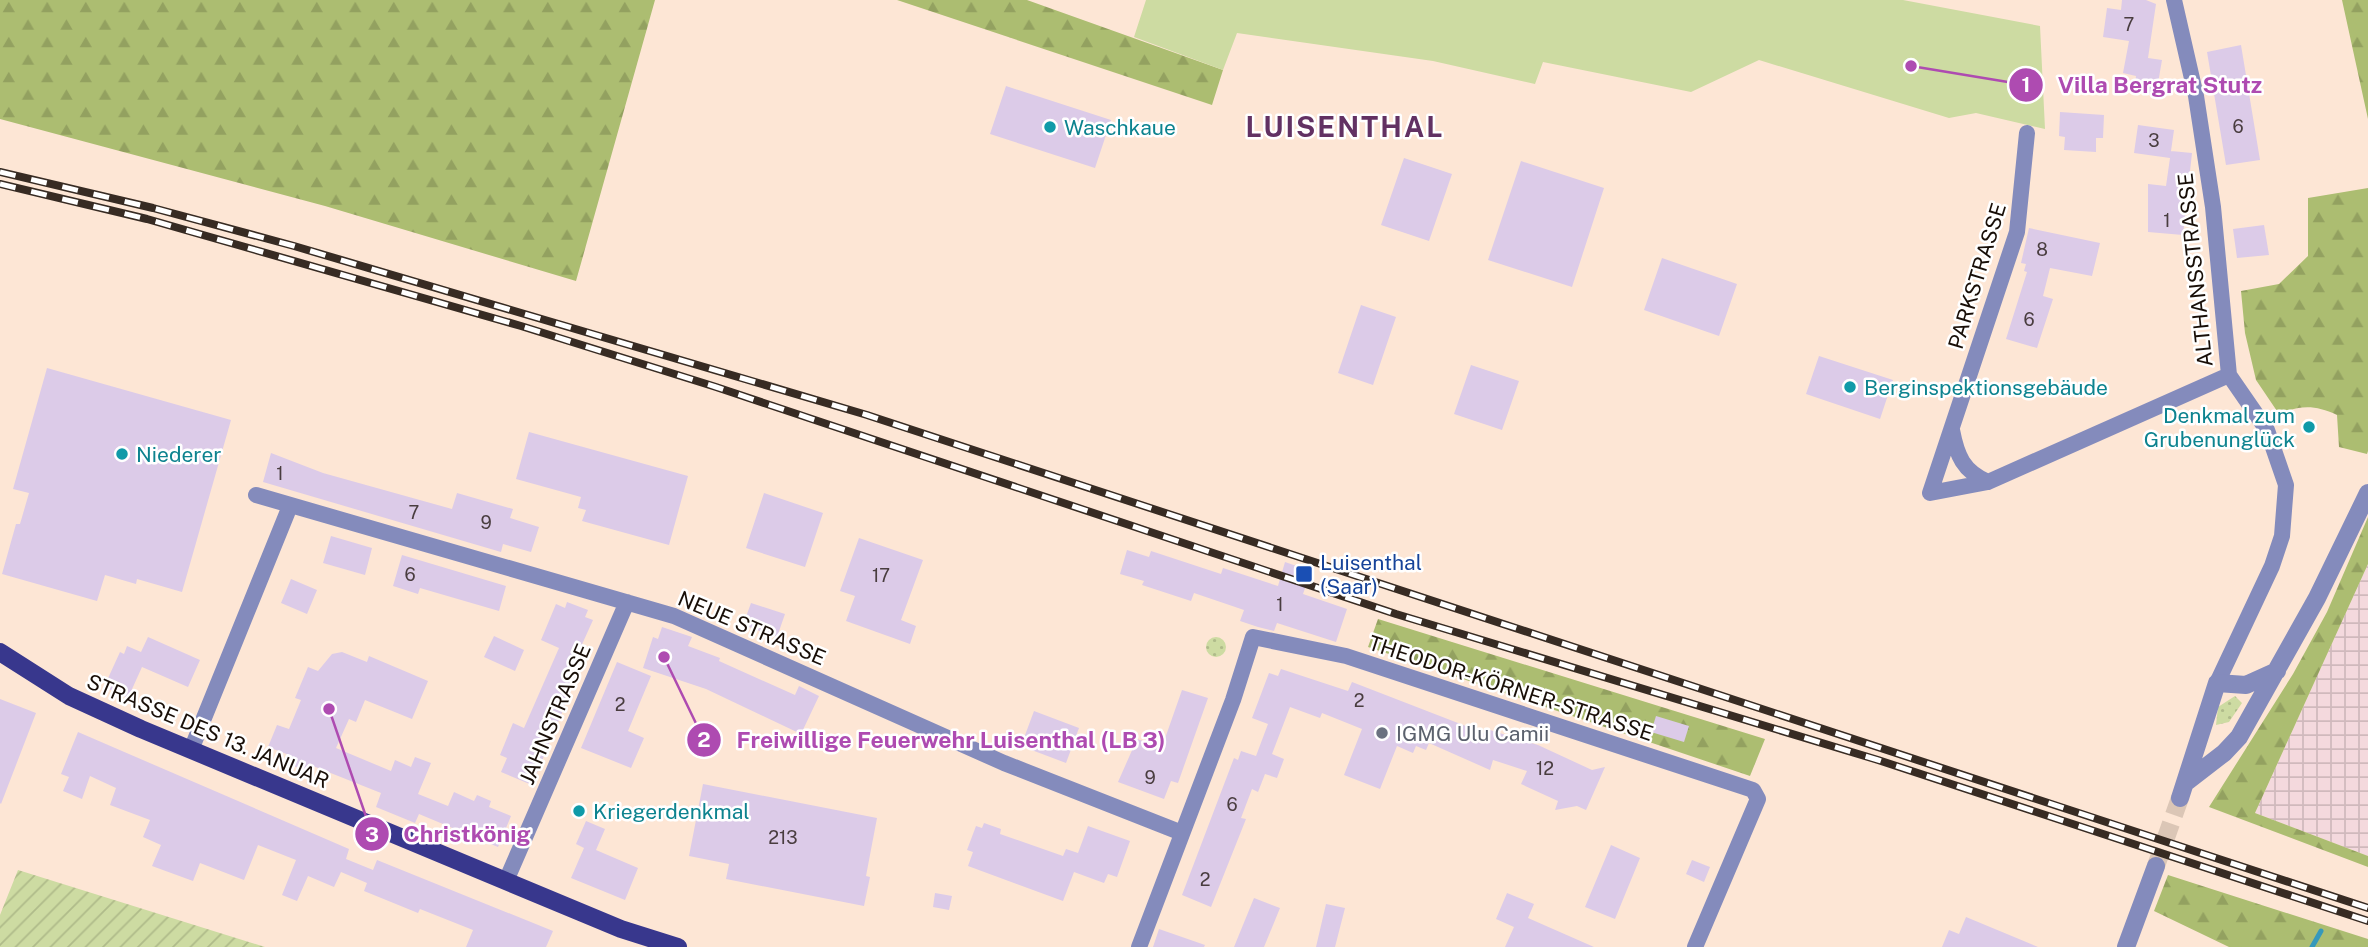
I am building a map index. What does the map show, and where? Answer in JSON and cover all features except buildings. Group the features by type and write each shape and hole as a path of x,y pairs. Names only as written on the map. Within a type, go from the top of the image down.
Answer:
{"main road":[{"name":"STRASSE DES 13. JANUAR","path":"0,652 69,696 191,750 621,929 678,947"}],"street":[{"name":"ALTHANSSTRASSE","path":"2174,0 2196,96 2213,208 2229,375 2258,413 2275,447 2286,485 2287,509 2272,566 2217,683 2182,790 2239,737 2277,671"},
{"name":"PARKSTRASSE","path":"2027,133 2017,232 1930,494 1988,482 2229,375"},
{"path":"1952,427 1961,463 1972,475 1988,482"},
{"path":"2217,683 2246,685 2277,671 2318,598 2368,492"},
{"name":"NEUE STRASSE","path":"256,495 627,602 702,627 1015,768 1182,832"},
{"path":"191,750 290,506"},
{"name":"JAHNSTRASSE","path":"506,881 627,602"},
{"name":"THEODOR-KÖRNER-STRASSE","path":"1182,832 1253,637 1346,656 1753,790 1758,799 1695,947"},
{"path":"1139,947 1182,832"},
{"path":"2126,947 2156,866"}],"shaded area":[{"path":"2368,564 2368,856 2255,813"}],"green space":[{"path":"0,0 655,0 576,281 325,206 0,119"},
{"path":"897,0 1027,0 1223,70 1212,105"},
{"path":"1146,0 1903,0 2040,26 2045,129 1976,113 1949,118 1759,60 1691,92 1543,62 1535,84 1433,61 1237,33 1223,70 1134,37"},
{"path":"2342,0 2368,0 2368,119"},
{"path":"2368,188 2367,454 2339,447 2337,415 2308,407 2279,414 2256,380 2245,333 2241,291 2279,284 2308,256 2308,198"},
{"path":"2368,517 2368,564 2255,813 2368,856 2368,867 2209,807 2293,674 2327,612"},
{"path":"1378,619 1765,739 1750,776 1368,647"},
{"path":"1216,637 1223,640 1226,647 1223,654 1216,657 1209,654 1206,647 1209,640"},
{"path":"2235,696 2242,703 2229,722 2216,725 2218,707"},
{"path":"18,870 265,947 0,947 0,915"},
{"path":"2168,875 2368,939 2368,947 2229,947 2154,911"}],"waterway":[{"path":"2312,947 2321,931"}],"tunnel":[{"path":"2156,866 2180,798"}],"railway":[{"path":"0,172 153,208 294,246 867,415 2368,908"},
{"path":"0,184 147,219 521,326 716,387 1396,614 1878,760 2368,921"}],"place":[{"name":"Villa Bergrat Stutz","path":"1911,66"},
{"name":"Waschkaue","path":"1050,127"},
{"name":"Berginspektionsgebäude","path":"1850,387"},
{"name":"Denkmal zum Grubenunglück","path":"2309,427"},
{"name":"Niederer","path":"122,454"},
{"name":"Luisenthal (Saar)","path":"1304,574"},
{"name":"Freiwillige Feuerwehr Luisenthal (LB 3)","path":"664,657"},
{"name":"Christkönig","path":"329,709"},
{"name":"IGMG Ulu Camii","path":"1382,733"},
{"name":"Kriegerdenkmal","path":"579,811"}],"district":[{"name":"LUISENTHAL","path":"1345,126"}]}
